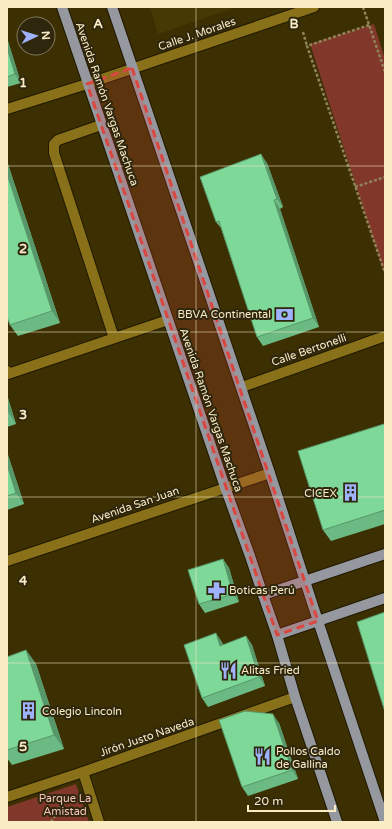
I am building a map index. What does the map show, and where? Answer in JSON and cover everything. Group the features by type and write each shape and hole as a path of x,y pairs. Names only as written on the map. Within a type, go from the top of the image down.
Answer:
{"main road":[{"name":"Avenida Ramón Vargas Machuca","path":"62,7 101,125 277,635 295,697 337,822"},
{"path":"112,7 242,387 385,822"},
{"path":"262,595 385,554"},
{"path":"277,635 385,598"}],"street":[{"name":"Calle J. Morales","path":"7,109 87,84 314,7"},
{"path":"101,125 58,140 54,144 54,153 114,338"},
{"path":"7,371 8,374 168,320"},
{"name":"Calle Bertonelli","path":"242,387 385,336"},
{"name":"Avenida San Juan","path":"7,561 270,473"},
{"name":"Jirón Justo Naveda","path":"7,797 83,772 295,697"},
{"path":"83,772 99,822"}],"path":[{"path":"363,7 385,72"},
{"path":"369,25 308,46 385,274"},
{"path":"355,187 385,177"}],"highlighted area":[{"path":"132,68 318,621 277,635 87,84"}],"shaded area":[{"path":"150,7 237,7 158,34"}],"green space":[{"path":"374,24 385,59 385,275 310,44"},
{"name":"Parque La Amistad","path":"76,784 89,822 7,822 7,807"}],"building":[{"path":"7,48 15,74 7,77"},
{"path":"261,154 277,199 274,200 313,318 257,337 219,221 216,222 200,177"},
{"path":"7,174 52,311 10,325 7,317"},
{"name":"CICEX","path":"384,424 385,510 323,530 298,451"},
{"path":"7,465 16,493 7,496"},
{"path":"223,559 233,594 199,604 188,570"},
{"path":"385,612 385,712 357,622"},
{"name":"Alitas Fried","path":"216,633 220,646 246,636 259,677 202,698 184,645"},
{"name":"Colegio Lincoln","path":"26,650 54,735 7,750 7,657"},
{"name":"Pollos Caldo de Gallina","path":"245,711 273,714 292,770 242,787 219,720"}],"place":[{"name":"BBVA Continental","path":"284,314"},
{"name":"CICEX","path":"350,493"},
{"name":"Boticas Perú","path":"216,590"},
{"name":"Alitas Fried","path":"228,670"},
{"name":"Colegio Lincoln","path":"29,711"},
{"name":"Pollos Caldo de Gallina","path":"263,757"}]}
